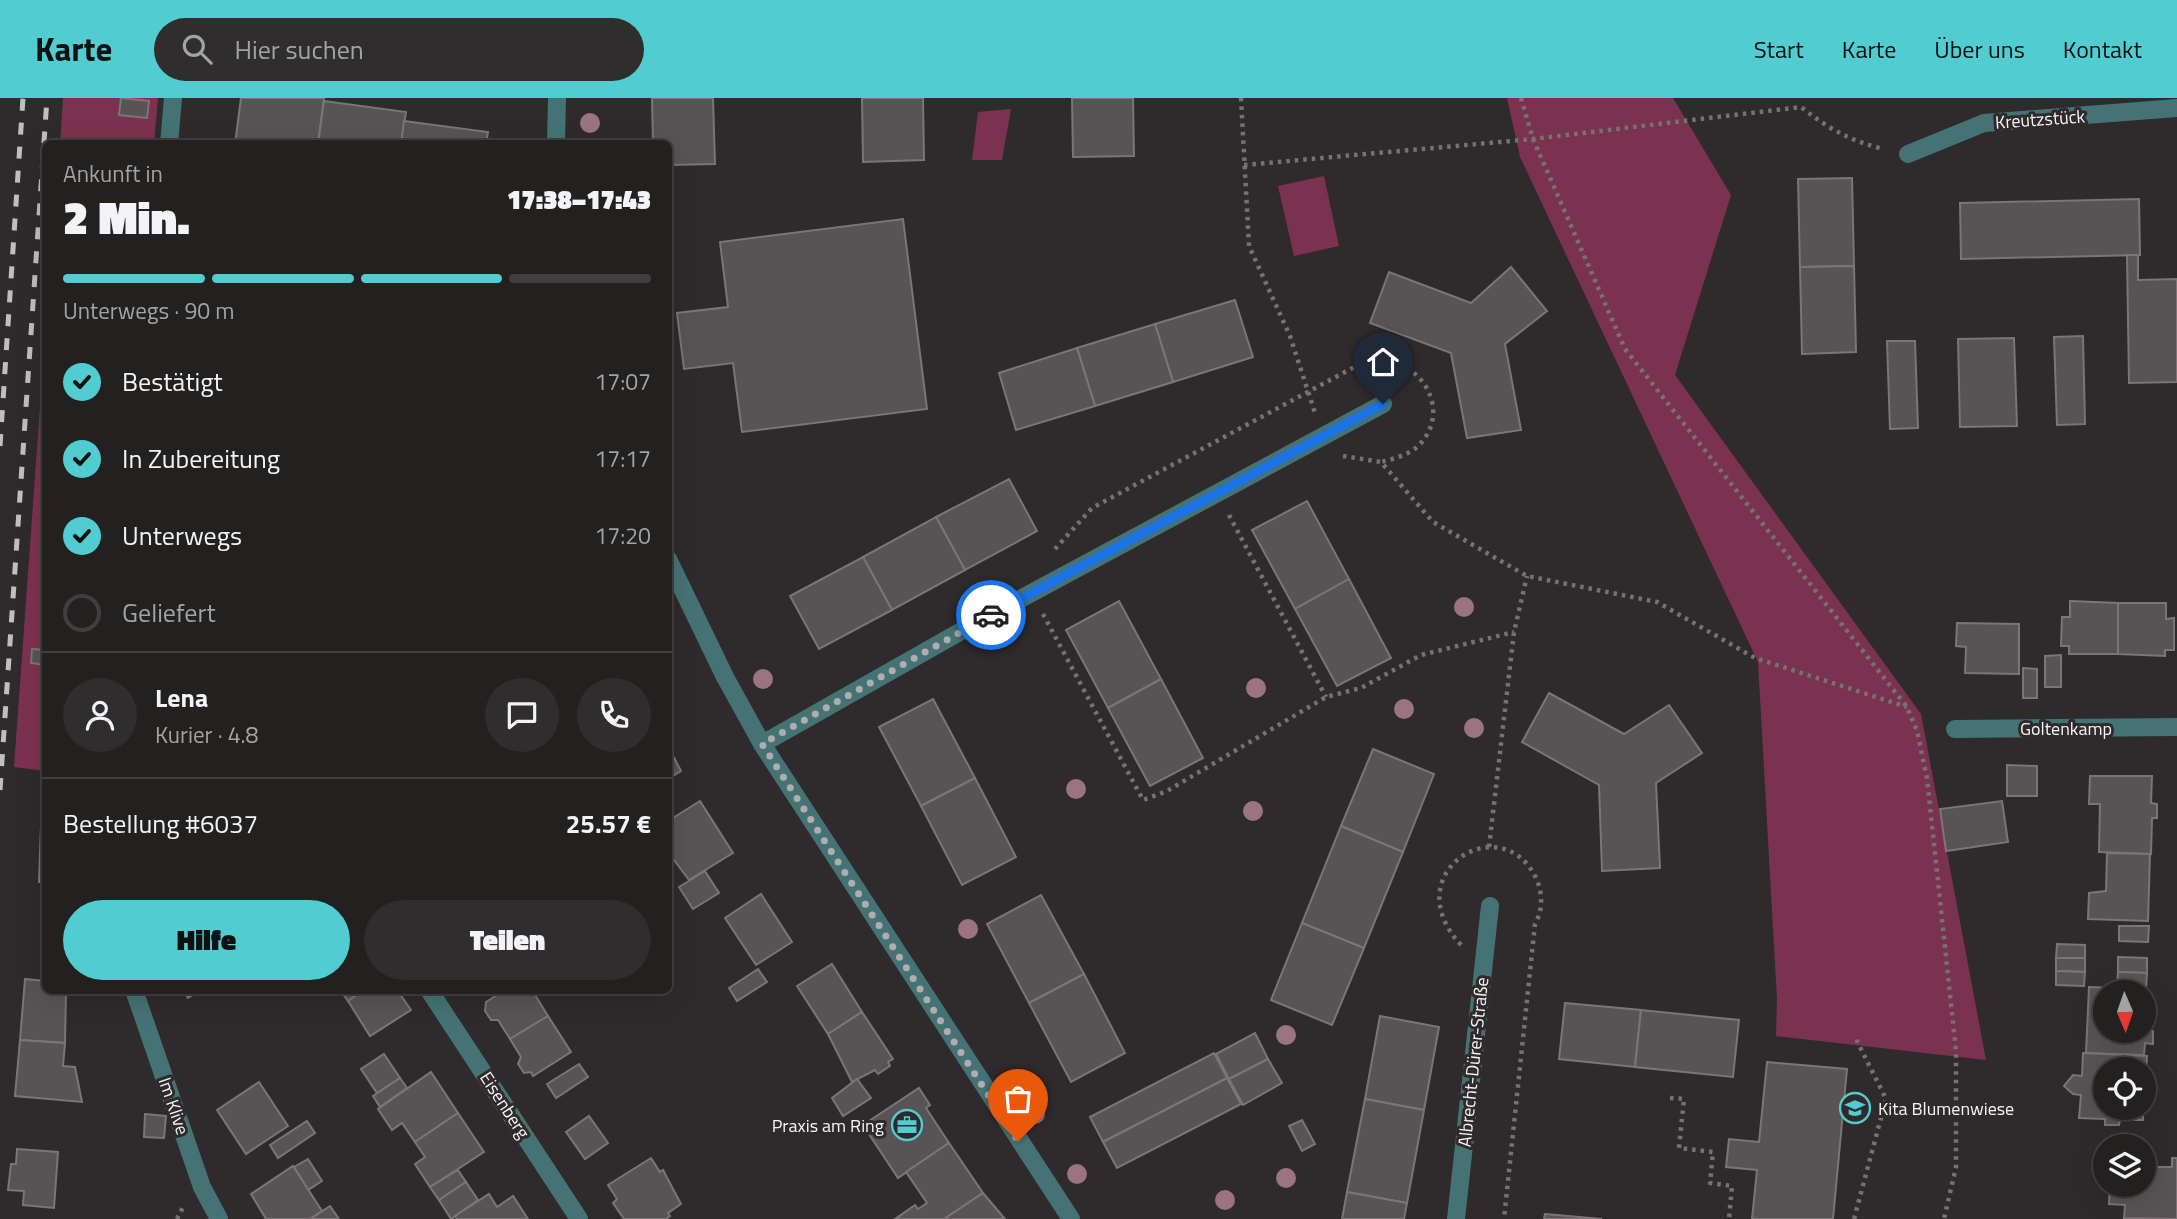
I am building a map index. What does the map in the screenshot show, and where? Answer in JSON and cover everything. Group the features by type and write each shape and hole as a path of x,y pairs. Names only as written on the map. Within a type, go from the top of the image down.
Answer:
{"street":[{"path":"169,140 173,98"},
{"path":"556,140 557,98"},
{"name":"Kreutzstück","path":"1908,155 1984,123 2177,108"},
{"path":"762,744 1032,593 1383,404"},
{"path":"672,567 725,677 762,744 1071,1219"},
{"name":"Goltenkamp","path":"1955,729 2177,727"},
{"name":"Albrecht-Dürer-Straße","path":"1456,1219 1490,905"},
{"name":"Im Klive","path":"135,994 202,1187 219,1219"},
{"name":"Eisenberg","path":"432,994 579,1219"}],"path":[{"path":"1241,98 1249,246 1290,336 1323,436 1338,456 1354,455 1381,462 1433,522 1527,576 1657,602 1755,658 1907,707"},
{"path":"1521,98 1533,139 1625,349 1907,707 1917,731 1927,778 1956,1051 1956,1167 1944,1219"},
{"path":"1244,164 1533,139 1801,107 1827,128 1857,143 1908,155"},
{"path":"1218,494 1326,697"},
{"path":"1489,847 1514,632 1527,576"},
{"path":"1032,593 1143,800 1167,791 1326,697 1361,688 1421,655 1514,632"},
{"path":"1854,1219 1886,1099 1856,1039"},
{"path":"1670,1098 1684,1099 1679,1148 1713,1152 1710,1183 1732,1186 1729,1219"}],"shaded area":[{"path":"63,98 158,98 154,140 60,140"},
{"path":"1507,98 1673,98 1731,195 1675,375 1921,714 1986,1060 1776,1036 1777,1000 1758,662 1520,157"},
{"path":"1011,109 1002,160 972,160 978,112"},
{"path":"1324,176 1339,246 1294,256 1278,186"},
{"path":"42,380 42,771 14,767"}],"building":[{"path":"121,98 149,101 147,118 119,115"},
{"path":"241,98 324,98 319,140 236,140"},
{"path":"652,98 713,98 715,164 672,165 672,140 653,140"},
{"path":"862,98 923,98 924,160 863,162"},
{"path":"1072,98 1133,98 1134,156 1073,157"},
{"path":"324,101 406,112 402,140 319,140"},
{"path":"404,121 488,132 487,140 402,140"},
{"path":"1852,178 1854,266 1800,267 1798,179"},
{"path":"2139,199 2140,255 1961,259 1960,203"},
{"path":"903,219 927,409 742,432 733,363 684,369 677,313 728,307 720,242"},
{"path":"2127,255 2138,255 2138,280 2177,279 2177,382 2129,383"},
{"path":"1854,266 1856,352 1802,354 1800,267"},
{"path":"1511,267 1547,311 1505,344 1521,430 1467,438 1451,353 1370,323 1389,272 1471,303"},
{"path":"1235,300 1253,357 1173,382 1155,324"},
{"path":"1155,324 1173,382 1095,406 1077,348"},
{"path":"2083,336 2085,424 2057,425 2054,337"},
{"path":"2014,338 2017,426 1960,427 1958,339"},
{"path":"1887,341 1915,341 1918,428 1890,429"},
{"path":"1077,348 1095,406 1016,430 999,373"},
{"path":"1009,479 1037,531 965,570 936,517"},
{"path":"1307,501 1349,579 1295,609 1252,530"},
{"path":"936,517 965,570 892,610 863,557"},
{"path":"863,557 892,610 819,649 790,596"},
{"path":"1349,579 1391,658 1337,686 1295,609"},
{"path":"1119,601 1161,679 1108,708 1066,630"},
{"path":"2070,601 2118,603 2118,654 2069,654 2069,646 2061,646 2062,617 2070,617"},
{"path":"2118,603 2166,603 2166,619 2174,618 2174,650 2165,650 2165,656 2118,654"},
{"path":"1957,623 2019,624 2019,674 1965,673 1966,647 1956,646"},
{"path":"32,649 42,650 42,664 31,663"},
{"path":"2061,655 2061,687 2045,687 2045,656"},
{"path":"2023,668 2037,669 2037,698 2023,698"},
{"path":"1161,679 1203,758 1150,786 1108,708"},
{"path":"1549,693 1624,734 1669,705 1702,753 1656,783 1660,868 1602,871 1599,785 1522,742"},
{"path":"933,699 975,778 921,806 879,727"},
{"path":"1373,749 1434,774 1403,852 1341,826"},
{"path":"672,754 681,771 672,777"},
{"path":"2007,765 2037,766 2037,796 2007,796"},
{"path":"2090,776 2152,776 2151,803 2157,804 2157,818 2152,818 2151,854 2099,852 2100,804 2089,804"},
{"path":"975,778 1016,857 962,885 921,806"},
{"path":"700,801 733,853 689,880 672,857 672,818"},
{"path":"2002,801 2008,842 1946,851 1940,809"},
{"path":"41,826 42,826 42,882 39,882"},
{"path":"1341,826 1403,852 1364,948 1302,923"},
{"path":"2107,853 2150,854 2148,921 2088,919 2089,893 2106,891"},
{"path":"705,871 719,893 693,909 679,887"},
{"path":"761,894 792,942 756,965 725,918"},
{"path":"1041,895 1084,974 1029,1003 987,924"},
{"path":"1302,923 1364,948 1332,1025 1271,1000"},
{"path":"2119,926 2149,926 2148,942 2119,941"},
{"path":"2057,944 2085,945 2085,958 2056,958"},
{"path":"2118,957 2147,958 2147,973 2118,972"},
{"path":"2056,958 2085,958 2085,972 2056,971"},
{"path":"832,964 862,1012 828,1034 797,986"},
{"path":"758,969 767,982 737,1001 729,988"},
{"path":"2056,971 2085,972 2084,986 2056,985"},
{"path":"2118,972 2147,973 2147,980 2117,980"},
{"path":"1084,974 1125,1053 1071,1082 1029,1003"},
{"path":"25,979 42,981 42,994 66,994 65,1043 20,1040"},
{"path":"2089,987 2093,987 2093,1043 2145,1043 2144,1055 2086,1053"},
{"path":"343,994 358,994 348,1001"},
{"path":"358,994 400,994 411,1010 370,1036 348,1001"},
{"path":"499,994 534,994 548,1016 510,1039 498,1020 491,1020 485,1011 486,1002"},
{"path":"1565,1003 1641,1010 1635,1067 1559,1059"},
{"path":"1641,1010 1739,1020 1733,1077 1635,1067"},
{"path":"862,1012 893,1059 888,1062 890,1066 878,1074 875,1070 852,1082 828,1034"},
{"path":"548,1016 571,1052 533,1076 531,1072 524,1073 518,1064 521,1057 510,1039"},
{"path":"1380,1016 1439,1027 1424,1110 1365,1099"},
{"path":"1255,1033 1268,1059 1229,1079 1216,1054"},
{"path":"20,1040 65,1043 63,1066 75,1067 82,1102 15,1096"},
{"path":"1214,1053 1227,1078 1103,1142 1090,1117"},
{"path":"2083,1053 2147,1056 2093,1057 2093,1119 2079,1118 2081,1095 2073,1094 2064,1086 2073,1075 2082,1076"},
{"path":"384,1054 400,1078 377,1093 361,1069"},
{"path":"1268,1059 1282,1083 1243,1105 1229,1079"},
{"path":"1767,1062 1847,1069 1833,1219 1752,1219 1757,1170 1726,1167 1729,1139 1759,1142"},
{"path":"579,1064 588,1077 556,1098 547,1084"},
{"path":"431,1072 458,1113 415,1142 402,1123 392,1130 378,1109"},
{"path":"400,1078 407,1088 380,1107 373,1096"},
{"path":"1227,1078 1241,1104 1117,1168 1103,1142"},
{"path":"857,1079 871,1098 843,1116 832,1098"},
{"path":"259,1082 288,1126 246,1154 217,1110"},
{"path":"919,1088 930,1105 926,1108 949,1143 898,1178 863,1125"},
{"path":"1365,1099 1424,1110 1407,1203 1347,1192"},
{"path":"458,1113 484,1152 430,1187 415,1164 425,1157 415,1142"},
{"path":"145,1114 166,1116 164,1138 144,1137"},
{"path":"589,1116 608,1143 585,1159 566,1132"},
{"path":"1302,1120 1315,1144 1302,1151 1289,1126"},
{"path":"2105,1120 2120,1120 2119,1125 2105,1125"},
{"path":"307,1121 315,1133 278,1158 270,1145"},
{"path":"949,1143 983,1193 944,1219 895,1219 915,1205 918,1209 927,1203 906,1172"},
{"path":"17,1149 58,1152 54,1208 23,1205 24,1191 8,1190 11,1164 16,1164"},
{"path":"651,1158 660,1172 663,1170 681,1204 668,1213 670,1216 666,1219 624,1219 613,1203 617,1199 608,1185"},
{"path":"2172,1158 2177,1158 2177,1219 2124,1218 2125,1205 2109,1204 2109,1197 2156,1197 2156,1167 2172,1167"},
{"path":"308,1159 322,1181 308,1190 294,1167"},
{"path":"293,1166 322,1211 310,1219 266,1219 251,1194"},
{"path":"458,1170 466,1182 439,1200 430,1187"},
{"path":"466,1182 478,1200 451,1219 439,1200"},
{"path":"1347,1192 1407,1203 1404,1219 1342,1219"},
{"path":"983,1193 1005,1219 944,1219"},
{"path":"489,1194 497,1207 513,1196 528,1219 457,1219 455,1216"},
{"path":"330,1206 339,1219 310,1219"},
{"path":"1545,1214 1602,1219 1544,1219"}],"railway":[{"path":"0,446 23,98"},
{"path":"44,140 47,98"},
{"path":"0,790 42,172"}],"way so far":[{"path":"991,615 762,744 1018,1141"}],"place":[{"name":"Kita Blumenwiese","path":"1855,1108"},
{"name":"Praxis am Ring","path":"907,1125"}],"route":[{"path":"991,615 1383,404"}]}
